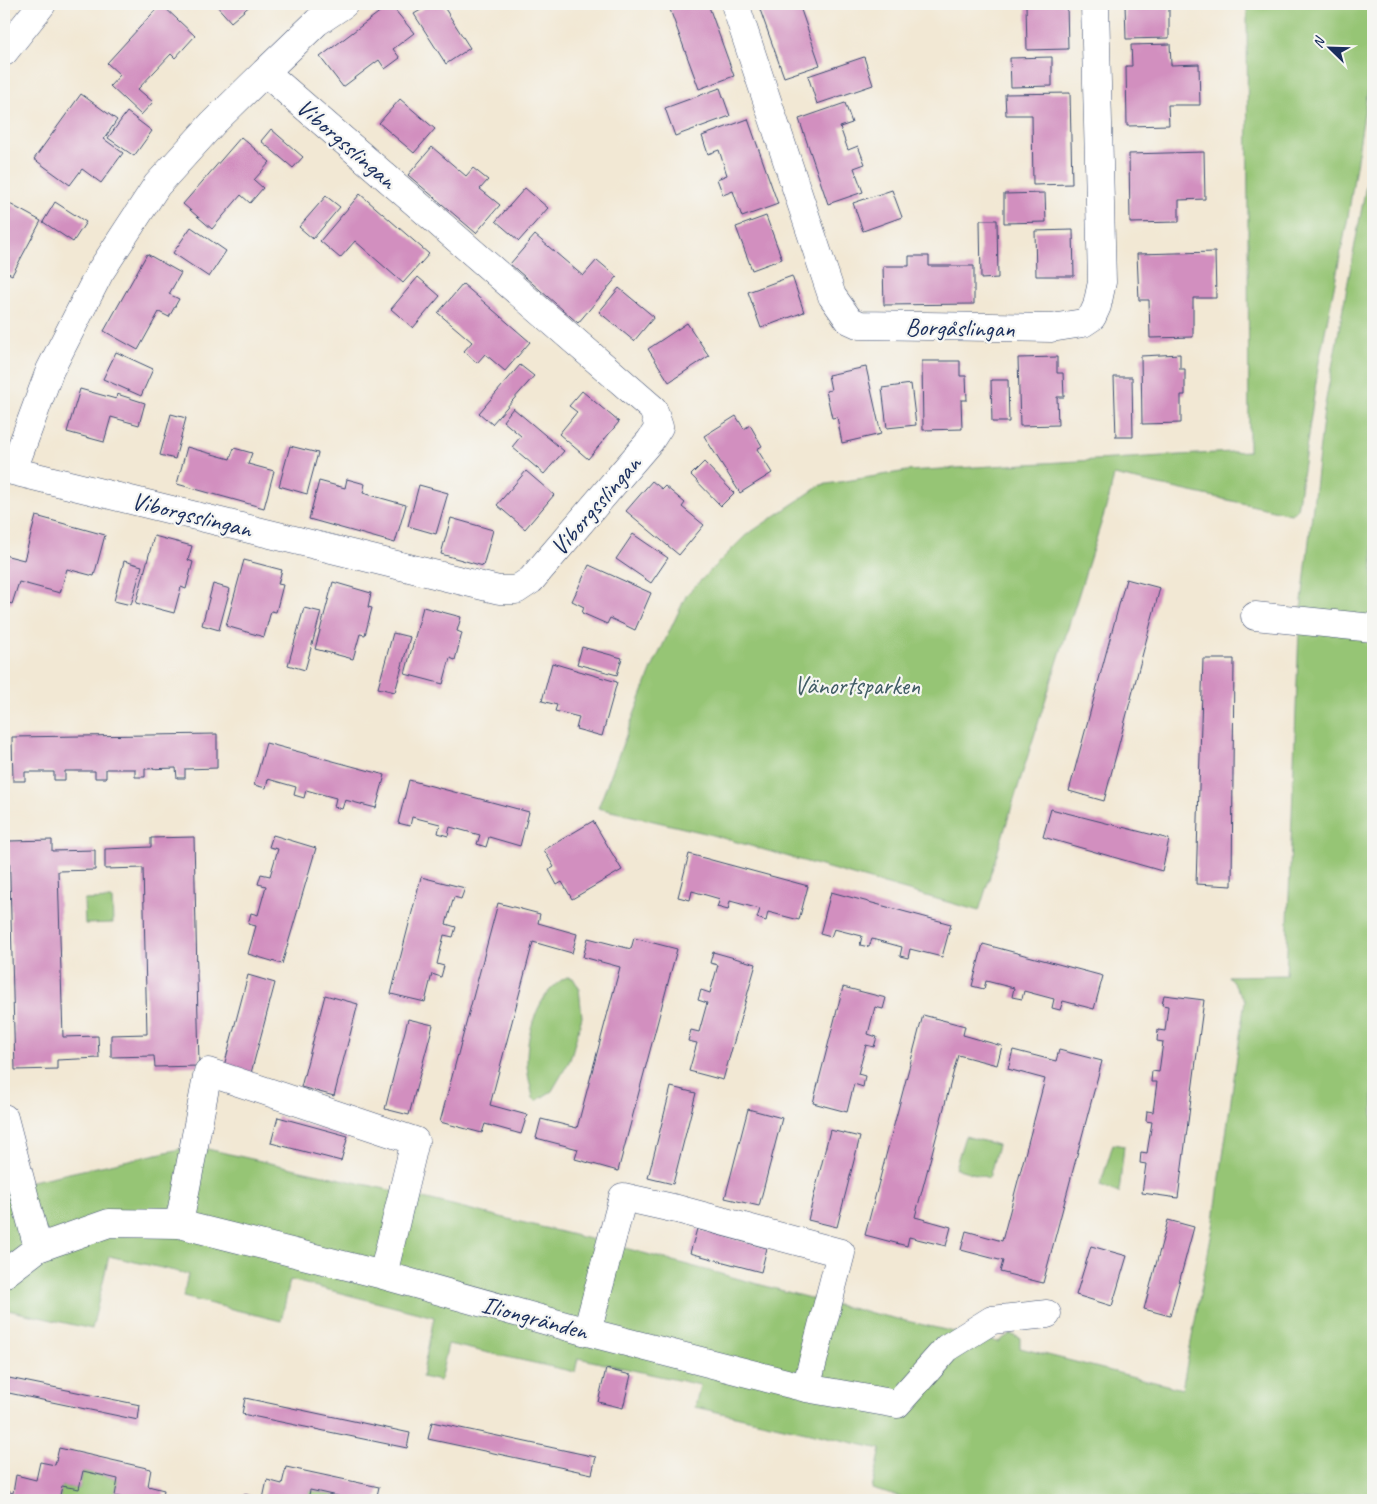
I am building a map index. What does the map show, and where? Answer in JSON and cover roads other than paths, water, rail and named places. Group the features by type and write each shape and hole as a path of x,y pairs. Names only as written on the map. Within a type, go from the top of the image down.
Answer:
{"street":[{"path":"4,52 42,4"},
{"name":"Viborgsslingan","path":"265,72 653,410 659,427 650,441 531,580 516,590 499,590 8,470 50,370 100,272 157,185 213,122 265,72 317,22 344,4"},
{"name":"Borgåslingan","path":"735,4 832,296 848,320 860,325 1051,328 1084,323 1092,317 1097,306 1102,282 1095,4"},
{"path":"1256,616 1373,628"},
{"path":"179,1224 208,1072 415,1141 383,1275"},
{"path":"4,1118 38,1248"},
{"path":"587,1332 623,1197 677,1209 841,1253 806,1388"},
{"name":"Iliongränden","path":"4,1274 38,1248 110,1223 179,1224 383,1275 587,1332 806,1388 897,1404 947,1348 992,1320 1047,1314"}],"park label":[{"name":"Vänortsparken","path":"857,685"}]}
